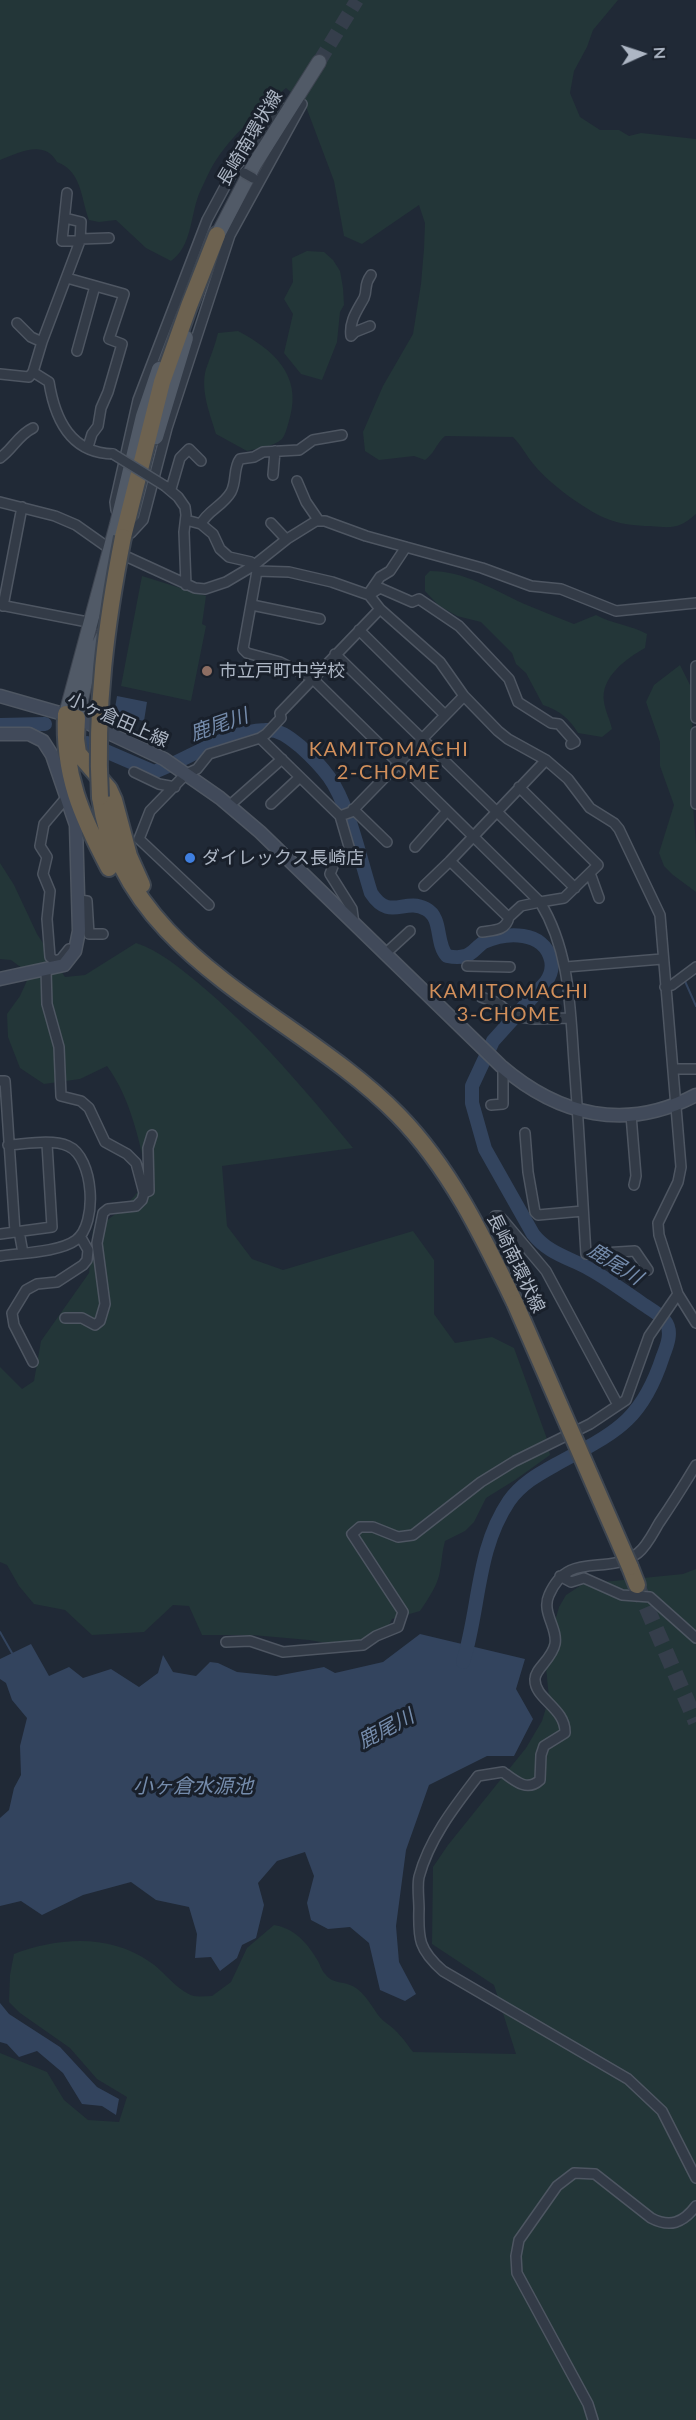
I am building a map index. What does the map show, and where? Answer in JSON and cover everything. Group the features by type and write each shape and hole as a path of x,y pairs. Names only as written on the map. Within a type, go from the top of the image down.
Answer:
{"highway":[{"path":"217,236 185,315 162,382 124,531 102,669 98,746 100,797 110,844 122,871 138,897 158,922 183,947 238,991"},
{"path":"72,716 65,745 69,773 88,824 119,885 142,917 156,931 195,962 277,1019"},
{"path":"72,716 78,753 109,789 129,856 141,884 161,912 191,943 277,1019"},
{"name":"長崎南環状線","path":"277,1019 355,1076 386,1103 435,1159 470,1213 515,1303 637,1585"}],"main road":[{"name":"長崎南環状線","path":"217,236 254,165 319,62"},
{"path":"72,716 89,623 110,549 124,531"},
{"path":"72,716 93,652 108,626 117,599 126,557 124,531"},
{"name":"小ヶ倉田上線","path":"0,696 72,716 164,759 230,806 260,832 502,1068"},
{"path":"0,734 29,734 43,741 52,755 76,825 79,900 78,943 64,965 0,979"},
{"path":"502,1068 536,1094 578,1110 618,1116 676,1106 696,1095"}],"street":[{"path":"281,108 248,175 167,428 143,520 124,531 115,502 138,400 207,220 248,175 302,104"},
{"path":"67,193 63,241 109,238"},
{"path":"0,374 25,378 33,372 80,240 81,222 65,218"},
{"path":"370,326 351,336 350,328 356,310 365,295 365,284 371,274"},
{"path":"67,278 92,283 124,294 109,339 122,344 101,408 98,426 92,434 88,447"},
{"path":"77,351 92,283"},
{"path":"17,323 31,337 42,342"},
{"path":"33,372 49,382 58,416 76,443 105,454 113,454 168,488 184,507 186,585"},
{"path":"0,458 8,453 19,436 33,428"},
{"path":"201,524 205,517 215,510 229,494 234,485 238,461 263,452 299,450 313,440 342,435"},
{"path":"168,488 180,458 189,450 201,461"},
{"path":"273,474 275,451"},
{"path":"297,481 306,502 319,521"},
{"path":"0,502 76,525 110,549 186,585 200,589 215,586 255,569 286,539 315,521 319,521 338,524 366,536 482,568 531,586 561,589 616,611 696,603"},
{"path":"22,507 1,606 108,626"},
{"path":"186,520 201,524 213,534 224,554 244,560 255,569 289,572 332,582 368,595 380,609 440,662 464,696 508,739 546,760 568,779 590,808 614,823 619,830 658,909 681,1167 678,1182 658,1223 659,1235 678,1294 696,1323"},
{"path":"271,523 286,539"},
{"path":"368,595 380,577 390,571 406,547"},
{"path":"255,569 252,605 243,649 247,653 279,662 312,678 540,902 549,916 566,967 585,1211 583,1211 585,1254 635,1251 648,1270"},
{"path":"368,595 380,588 412,602 419,599 459,626 509,679 518,702 551,723 559,724 575,742 571,744"},
{"path":"252,605 320,619"},
{"path":"209,905 139,839 150,811 174,787 182,772 197,769 208,754 263,736 275,726 281,718 280,713 380,609"},
{"path":"359,630 445,715"},
{"path":"335,654 574,888"},
{"path":"696,666 696,718"},
{"path":"340,816 352,811 464,696"},
{"path":"696,732 696,804"},
{"path":"263,736 282,759 340,816 351,850 346,856 337,856 330,874 352,909 354,924"},
{"path":"230,806 282,759"},
{"path":"424,886 546,760"},
{"path":"134,772 159,784 174,787"},
{"path":"271,804 300,777"},
{"path":"482,932 501,928 508,922 509,916 521,906 564,898 598,865 519,787"},
{"path":"66,798 44,824 40,846 52,857 43,874 50,891 47,919 50,957 55,961 61,959 71,946 78,943"},
{"path":"352,811 387,842"},
{"path":"415,847 447,812"},
{"path":"450,861 509,916"},
{"path":"590,873 598,898"},
{"path":"50,891 61,892"},
{"path":"79,900 87,901 89,934 103,933"},
{"path":"49,906 60,906"},
{"path":"385,954 410,932"},
{"path":"566,967 662,959"},
{"path":"467,966 510,967"},
{"path":"665,987 672,985 696,967"},
{"path":"46,970 47,1004 59,1047 61,1096 81,1101 90,1108 105,1142 127,1154 136,1163 144,1193 142,1200 136,1206 108,1209 103,1213 97,1243 105,1304 100,1321 95,1325 82,1318 65,1318"},
{"path":"481,997 498,1004 512,1016 535,1019 571,1018"},
{"path":"491,1105 503,1104 502,1068"},
{"path":"673,1069 696,1069"},
{"path":"0,1081 5,1081 8,1145 17,1231 23,1253"},
{"path":"631,1115 636,1176 634,1185"},
{"path":"525,1133 528,1172 535,1212 538,1215 583,1211"},
{"path":"144,1193 149,1191 148,1148 152,1135"},
{"path":"0,1234 51,1227 47,1144"},
{"path":"0,1256 62,1246 80,1236 87,1226 90,1214 86,1165 81,1156 69,1146 8,1145"},
{"path":"495,1216 499,1216 504,1221 546,1271 618,1405"},
{"path":"33,1362 14,1325 12,1313 26,1290 37,1284 57,1282 83,1265 87,1260 88,1250 80,1236"},
{"path":"226,1642 250,1641 283,1652 363,1645 375,1636 398,1627 403,1612 355,1542 352,1534 360,1527 373,1527 398,1537 413,1535 481,1482 515,1461 590,1424 626,1400 640,1356 661,1317 678,1294"},
{"path":"696,1465 640,1551 616,1565 578,1567 560,1576 547,1598 547,1610 555,1641 548,1660 537,1671 534,1680 538,1690 563,1718 565,1733 544,1746 541,1755 540,1780 534,1786 526,1787 503,1772 478,1776 452,1809 419,1877 419,1941 428,1958 443,1971 628,2079 662,2111 696,2178"},
{"path":"560,1576 571,1581 584,1578 622,1595 650,1597 696,1638"},
{"path":"593,2420 588,2404 517,2273 516,2256 519,2240 557,2186 574,2173 595,2174 651,2218 661,2223 672,2224 679,2221 696,2206"}],"shaded area":[{"path":"0,0 618,0 593,30 574,71 570,93 580,117 600,130 619,130 629,136 641,133 696,139 696,514 680,525 670,527 639,526 605,518 558,488 535,466 513,437 445,436 425,460 414,456 379,460 365,451 363,432 383,386 413,334 424,249 425,223 419,205 362,244 344,236 334,181 305,104 286,88 246,124 220,154 199,194 187,239 178,255 171,261 146,248 116,220 99,222 89,220 76,179 52,155 38,149 23,151 0,160"},
{"path":"307,251 324,252 333,260 340,271 343,288 344,305 340,312 337,342 322,380 301,374 284,353 293,314 284,299 293,282 292,258"},
{"path":"238,331 273,355 288,376 292,388 293,402 286,432 282,439 270,446 247,451 216,434 206,402 204,385 206,369 218,333"},
{"path":"430,571 466,577 574,624 596,615 647,634 645,648 616,669 606,684 604,702 612,729 602,737 578,733 564,716 543,705 526,673 516,664 512,653 481,622 457,616 438,605 425,591 425,576"},
{"path":"142,576 206,596 202,624 206,626 191,701 121,686"},
{"path":"680,665 692,689 690,767 696,844 696,892 664,866 659,853 674,805 660,766 660,742 646,702 654,685"},
{"path":"0,863 14,885 37,934 65,977 85,975 136,943 161,955 197,982 259,1040 353,1148 222,1166 227,1226 252,1259 283,1270 413,1231 434,1260 434,1314 455,1343 492,1337 514,1348 546,1436 550,1455 486,1498 474,1522 465,1531 445,1541 439,1576 426,1602 420,1611 392,1619 385,1633 344,1646 309,1640 252,1635 202,1635 189,1606 173,1605 144,1632 92,1635 65,1610 34,1604 19,1586 7,1565 0,1562 0,1367 22,1389 34,1381 41,1341 89,1273 93,1230 124,1208 148,1180 128,1106 107,1066 80,1079 44,1084 20,1068 8,1037 7,1014 20,996 30,974 11,960 0,959"},
{"path":"696,1569 696,2420 0,2420 0,2053 47,2072 64,2100 88,2120 119,2122 127,2097 97,2079 70,2048 20,2013 9,2002 10,1975 14,1954 49,1944 84,1941 101,1943 135,1953 150,1962 188,1993 196,1996 212,1996 231,1982 247,1948 274,1925 293,1932 303,1941 328,1977 350,1985 361,1992 381,2018 397,2032 413,2052 516,2054 494,1985 432,1944 433,1867 526,1748 542,1721 549,1698 545,1657 559,1607 566,1595 583,1584 683,1574"}],"water":[{"path":"117,696 147,702 144,721 114,714"},
{"name":"小ヶ倉水源池","path":"420,1634 525,1659 516,1689 533,1719 514,1756 487,1756 429,1785 406,1850 396,1926 399,1962 416,1994 405,2001 380,1990 369,1943 350,1927 328,1929 311,1920 307,1903 314,1876 305,1852 277,1861 258,1883 264,1905 256,1938 242,1945 237,1958 220,1971 211,1957 195,1958 197,1934 189,1907 156,1900 131,1882 83,1895 42,1915 21,1901 0,1906 0,1818 9,1810 14,1788 21,1775 20,1746 27,1718 12,1700 6,1683 0,1679 0,1659 31,1644 49,1676 69,1667 83,1678 111,1669 139,1687 158,1673 163,1655 173,1672 196,1676 210,1662 218,1663 237,1672 276,1676 324,1667 335,1673 383,1662"},
{"path":"0,2003 9,2014 60,2047 97,2087 119,2099 116,2115 102,2106 82,2104 63,2073 37,2051 19,2057 7,2044 0,2042"}],"waterway":[{"name":"鹿尾川","path":"0,725 45,724"},
{"name":"鹿尾川","path":"87,743 154,772 237,735 265,730 280,733 301,747 326,773 336,789 348,817 371,893 378,902 391,908 418,906 426,909 435,918 443,951 447,956 465,956 484,942 513,935 533,938 547,950 552,966 546,982 493,1041 472,1086 472,1103 485,1149 538,1240 557,1254 600,1275 657,1313 669,1329 668,1338 654,1379 634,1412 609,1434 530,1480 509,1501 498,1520 484,1559 469,1642 463,1662"},
{"path":"684,979 696,1006"},
{"path":"0,1632 12,1653"}],"tunnel":[{"path":"319,62 357,0"},
{"path":"637,1585 696,1722"}],"place":[{"name":"市立戸町中学校","path":"207,671"},
{"name":"ダイレックス長崎店","path":"190,858"}],"district":[{"name":"KAMITOMACHI 2-CHOME","path":"389,762"},
{"name":"KAMITOMACHI 3-CHOME","path":"509,1004"}]}
